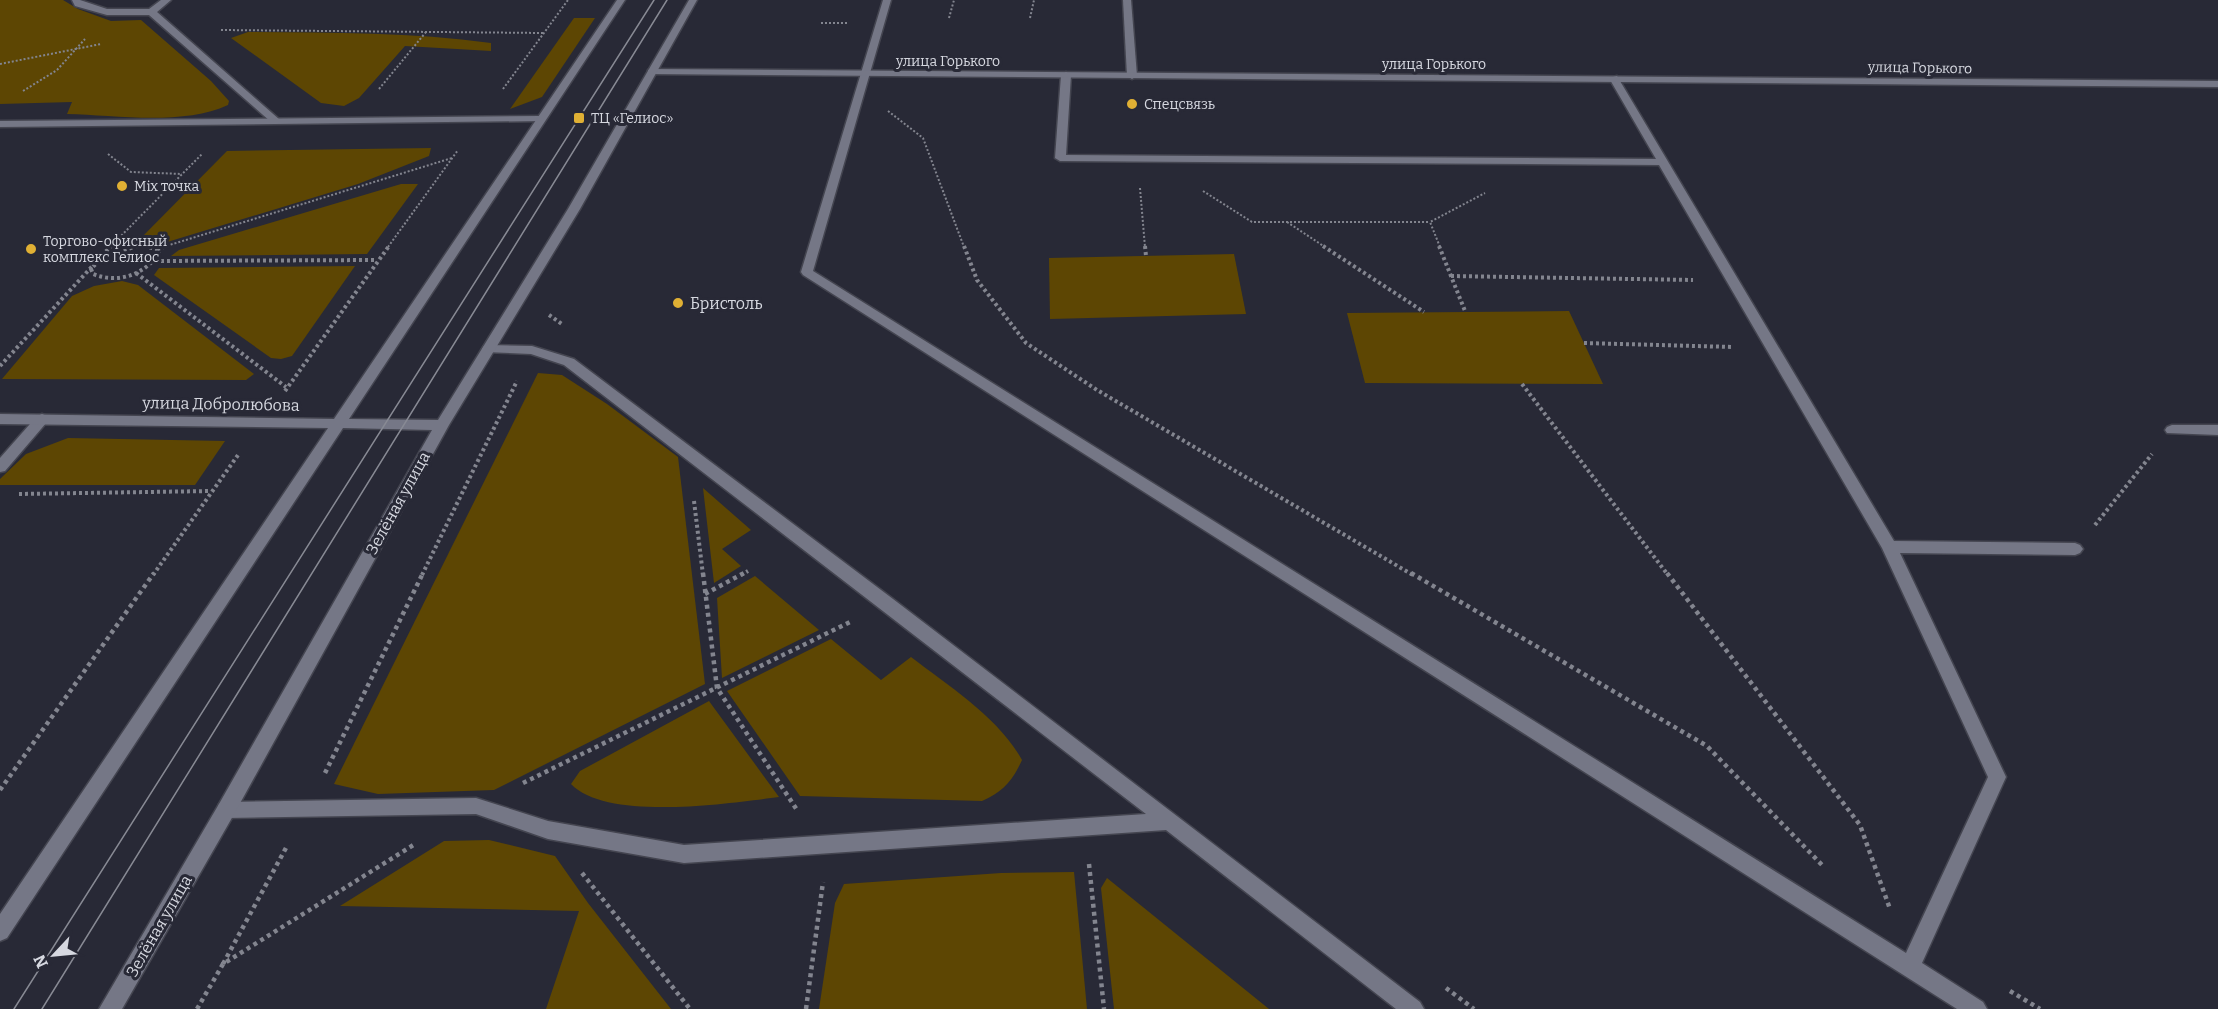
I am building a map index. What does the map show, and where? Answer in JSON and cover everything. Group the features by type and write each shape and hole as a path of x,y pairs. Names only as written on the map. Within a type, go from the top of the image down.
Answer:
{"street":[{"path":"76,0 78,4 107,12 151,12 174,29 275,120"},
{"path":"151,12 167,0"},
{"path":"0,931 539,119 621,0"},
{"name":"Зелёная улица","path":"110,1009 226,810 442,425 574,208 693,0"},
{"path":"887,0 807,273 1976,1009"},
{"path":"1127,0 1132,76"},
{"name":"улица Горького","path":"651,72 2218,84"},
{"path":"1066,75 1060,158 1663,162"},
{"path":"1614,78 1889,547 1997,777 1910,966"},
{"path":"0,124 539,119"},
{"path":"489,349 532,351 569,362 887,603 1413,1009"},
{"name":"улица Добролюбова","path":"0,419 442,425"},
{"path":"0,467 42,419"},
{"path":"2172,430 2218,430"},
{"path":"1889,547 2075,549"},
{"path":"226,810 476,806 548,830 684,854 1170,820"}],"path":[{"path":"949,18 954,0"},
{"path":"1029,18 1034,0"},
{"path":"20,93 57,70 87,37 129,12"},
{"path":"174,29 544,33"},
{"path":"0,64 109,42"},
{"path":"861,91 923,138 977,280 1026,343 1097,390 1707,746 1827,872"},
{"path":"0,366 95,262 207,149"},
{"path":"104,151 131,172 183,174"},
{"path":"157,249 159,254 155,261 136,273 123,277 99,278 93,274 91,269 103,255 128,246 140,245 157,249 453,157"},
{"path":"1137,159 1146,256"},
{"path":"1155,159 1252,222 1430,222 1488,192"},
{"path":"1286,222 1424,312"},
{"path":"1430,222 1465,311"},
{"path":"155,261 378,260"},
{"path":"136,273 288,387 276,387"},
{"path":"1451,276 1732,281"},
{"path":"197,1009 308,809 554,304"},
{"path":"1584,343 1772,348"},
{"path":"1522,384 1860,825 1910,966"},
{"path":"2075,549 2172,430"},
{"path":"688,453 717,688 821,845 823,887 806,1009"},
{"path":"12,494 211,491"},
{"path":"705,594 747,571"},
{"path":"223,964 476,806 887,603"},
{"path":"1085,826 1104,1009"},
{"path":"548,830 690,1009"}],"shaded area":[{"path":"0,0 63,0 78,9 111,21 141,20 211,81 229,101 228,105 191,115 149,118 67,114 72,102 0,104"},
{"path":"574,18 595,18 542,97 510,109"},
{"path":"248,32 370,34 461,39 491,43 491,51 405,46 359,98 344,106 321,103 231,38"},
{"path":"431,148 429,156 358,184 164,243 139,240 227,151"},
{"path":"401,184 418,184 367,254 171,256 179,250"},
{"path":"1234,254 1246,314 1050,319 1049,258"},
{"path":"355,266 292,356 281,359 271,358 154,275 159,268"},
{"path":"122,281 138,285 254,374 246,380 2,379 72,296 94,286"},
{"path":"1569,311 1603,384 1365,383 1347,313"},
{"path":"538,373 562,375 607,404 678,457 705,684 494,790 378,794 334,784"},
{"path":"68,438 225,441 195,485 0,485 0,479 26,454"},
{"path":"703,488 751,530 722,549 741,566 714,583"},
{"path":"755,576 819,630 722,678 717,598"},
{"path":"831,639 881,680 911,657 957,691 1000,730 1022,760 1015,774 996,794 982,801 800,796 727,691"},
{"path":"709,701 779,797 701,806 640,806 612,803 588,796 571,784 580,771"},
{"path":"489,840 555,856 588,903 671,1009 546,1009 579,911 340,906 444,841"},
{"path":"1074,872 1087,1009 819,1009 835,903 844,884 1001,873"},
{"path":"1107,878 1269,1009 1114,1009 1101,888"}],"tram line":[{"path":"14,1009 654,0"},
{"path":"42,1009 667,0"}],"place":[{"name":"Спецсвязь","path":"1132,104"},
{"name":"ТЦ «Гелиос»","path":"579,118"},
{"name":"Mix точка","path":"122,186"},
{"name":"Торгово-офисный комплекс Гелиос","path":"31,249"},
{"name":"Бристоль","path":"678,303"}]}
